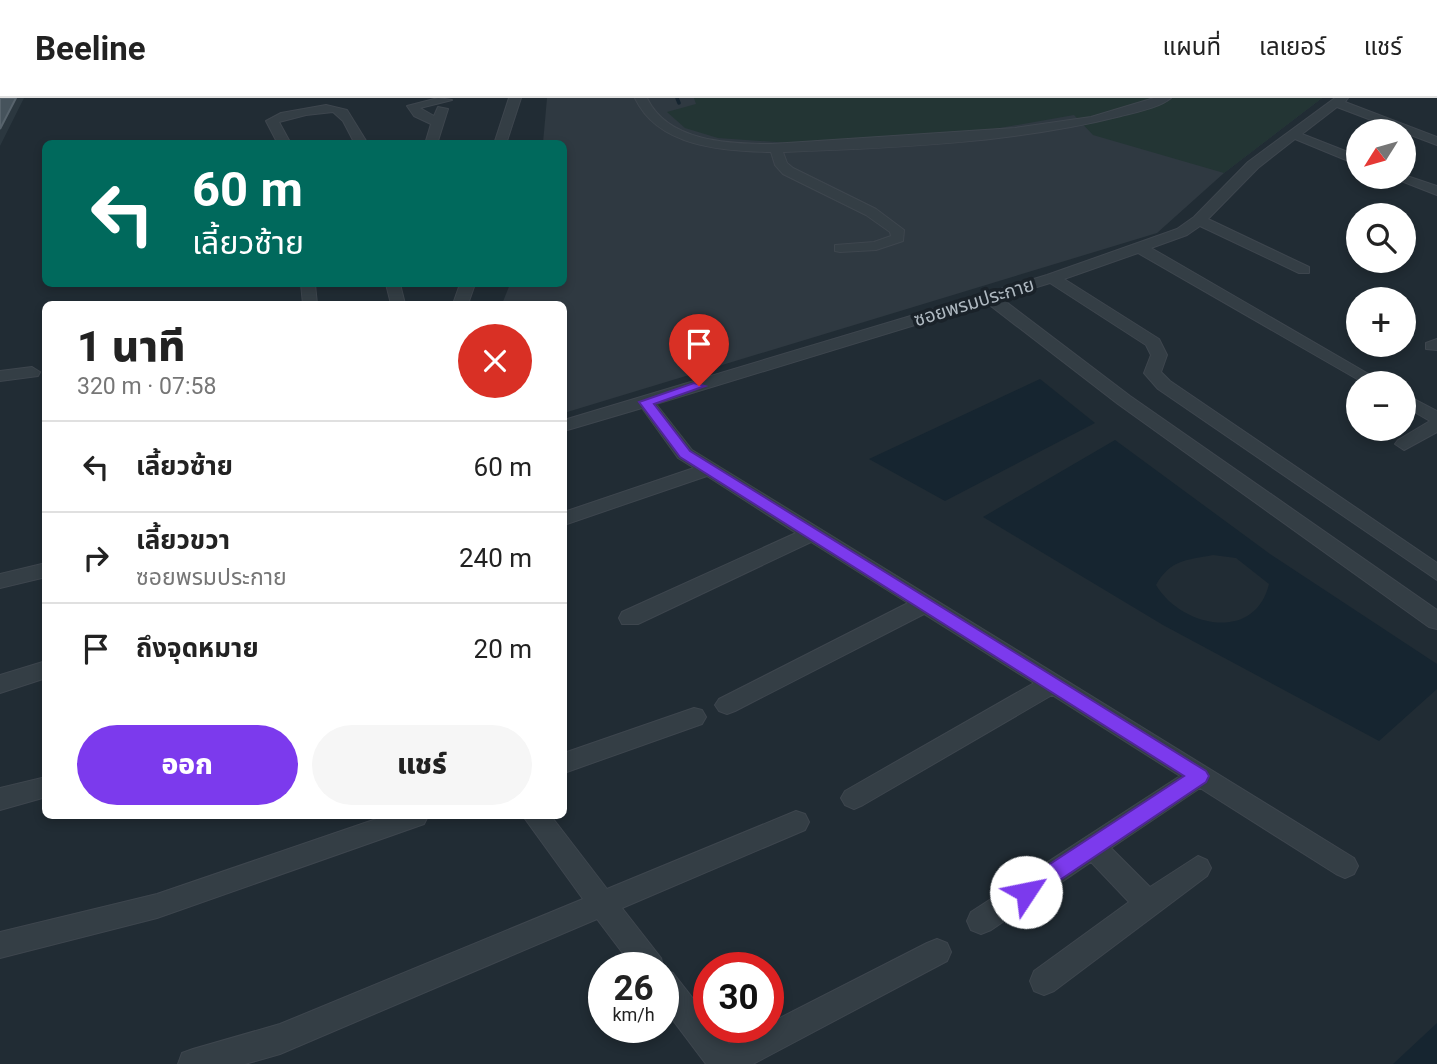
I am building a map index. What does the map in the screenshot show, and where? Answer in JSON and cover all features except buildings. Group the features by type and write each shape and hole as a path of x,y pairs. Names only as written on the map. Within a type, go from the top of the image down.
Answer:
{"street":[{"path":"501,140 514,98"},
{"path":"640,98 652,117 680,134 721,145 776,148 1023,131 1128,111 1165,98"},
{"path":"436,122 418,113 413,106 447,99"},
{"path":"432,140 436,122 447,99"},
{"path":"1339,100 1437,141"},
{"name":"ซอยพรมประกาย","path":"567,425 989,298 1182,232 1199,220 1253,165 1339,100"},
{"path":"283,140 272,121 287,115 331,108 342,112 360,140"},
{"path":"1292,134 1346,156"},
{"path":"776,148 776,156 788,171 871,212 897,230 898,238 889,243 841,248"},
{"path":"1416,183 1437,191"},
{"path":"1199,220 1304,271"},
{"path":"1140,248 1355,371"},
{"path":"1052,278 1153,342 1159,355 1152,373 1164,385 1437,573"},
{"path":"989,298 1124,400 1437,621"},
{"path":"0,376 32,372"},
{"path":"1124,400 1164,385"},
{"path":"646,402 685,454 1345,866"},
{"path":"1416,406 1437,418"},
{"path":"1404,444 1437,425"},
{"path":"567,518 709,469"},
{"path":"630,618 813,533"},
{"path":"0,581 42,571"},
{"path":"727,705 927,603"},
{"path":"0,684 42,671"},
{"path":"854,798 1053,683"},
{"path":"567,762 694,717"},
{"path":"981,921 1199,776"},
{"path":"0,799 42,788"},
{"path":"0,945 157,906 406,819"},
{"path":"538,819 640,952"},
{"path":"193,1064 281,1039 796,822"},
{"path":"1093,847 1148,904"},
{"path":"1044,981 1198,868"},
{"path":"679,1004 723,1063 937,952"}],"shaded area":[{"path":"547,98 1322,98 1224,173 1157,233 567,412 567,301 503,301 509,287 567,287 567,140 543,140"},
{"path":"694,98 1322,98 1224,173 1093,135 1074,115 994,129 791,143 718,138 685,128 667,112 696,104"}],"water":[{"path":"1040,379 1095,423 945,501 869,459"},
{"path":"1115,440 1270,554 1437,664 1437,689 1379,741 1163,625 983,517","holes":["1213,555 1236,558 1269,584 1261,603 1249,615 1234,621 1199,619 1182,611 1167,599 1156,585 1167,570 1180,562"]},
{"path":"1437,1023 1437,1064 1393,1064"}],"waterway":[{"path":"677,98 679,103"}],"route":[{"path":"699,386 646,402 685,454 927,603 1199,776 1026,892"}]}
